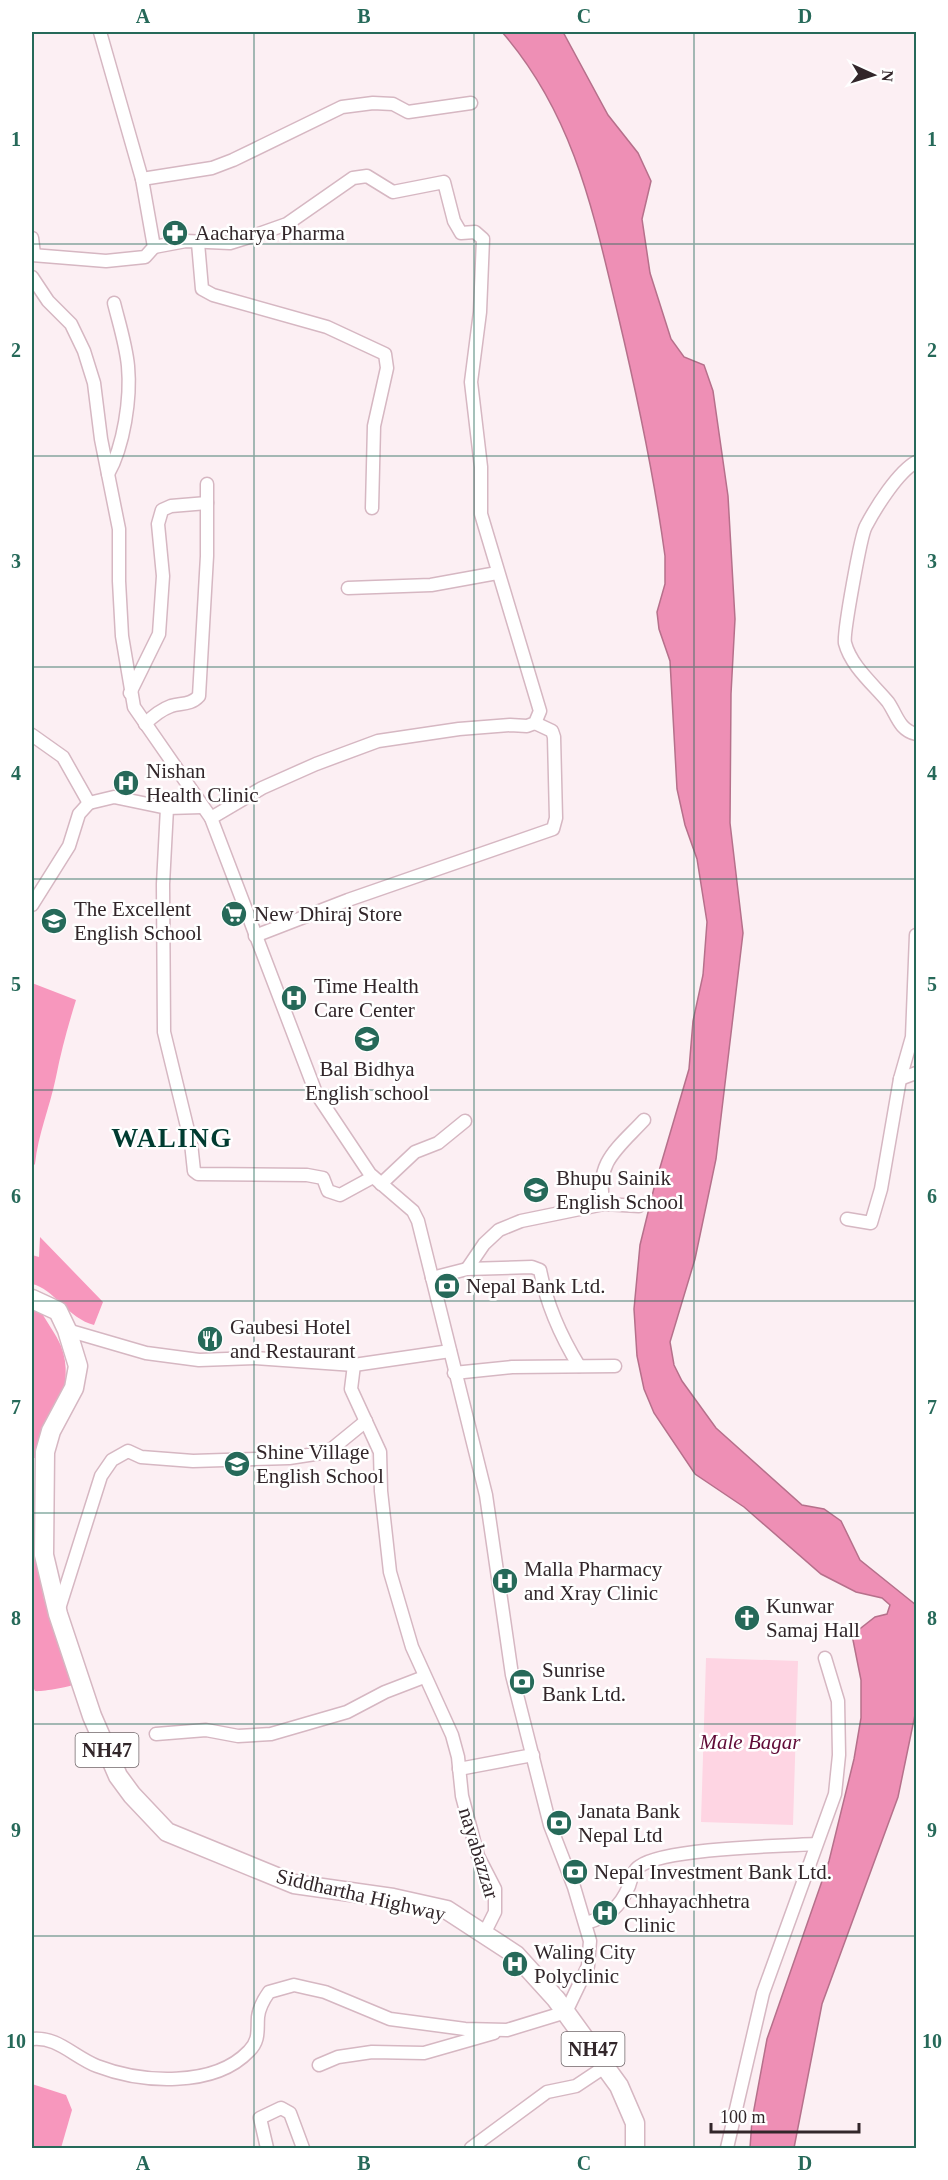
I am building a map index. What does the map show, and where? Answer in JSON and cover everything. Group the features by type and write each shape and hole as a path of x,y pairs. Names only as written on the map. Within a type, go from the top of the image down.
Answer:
{"highway":[{"name":"Siddhartha Highway","path":"32,1299 58,1311 68,1330 78,1366 74,1388 51,1431 38,1472 44,1555 58,1614 92,1716 118,1776 147,1812 167,1832 294,1884 393,1898 447,1910 516,1955 566,2012 620,2086 635,2123 635,2148"}],"street":[{"path":"100,32 142,179 154,246"},
{"path":"142,179 212,168 342,107 373,103 393,104 408,112 471,103"},
{"path":"32,238 33,255 106,261 132,259 145,257 154,246 186,242 230,243 287,224 353,178 367,177 393,192 444,182 454,221 460,233 475,232 483,239 480,312 471,382 481,466 481,514 497,573 532,678 540,711 535,723"},
{"path":"198,243 202,290 327,327 385,354 387,368 374,426 372,508"},
{"path":"32,277 48,301 71,324 84,351 94,383 119,529 118,581 130,693 134,707 211,818 316,1093 356,1157 416,1216 486,1495 512,1675 550,1825 586,1923 590,1948 588,1966 566,2012 424,2053 372,2052 338,2057 319,2065"},
{"path":"108,474 117,459 124,435 128,367 114,303"},
{"path":"916,462 895,482 866,526 854,577 844,640 850,655 895,711 900,724 908,732 916,734"},
{"path":"145,724 157,712 173,705 192,702 199,696 207,556 207,484"},
{"path":"130,693 159,633 164,576 158,524 162,510 171,506 207,502"},
{"path":"348,588 431,585 497,573"},
{"path":"211,818 262,788 316,764 378,741 459,729 527,726 535,723 552,731 556,818 554,829 348,900 255,936"},
{"path":"32,735 63,757 89,803"},
{"path":"32,904 69,846 80,814 89,803 114,797 167,808 202,807"},
{"path":"167,808 163,884 164,1032 191,1143 194,1171 198,1174 307,1175 324,1178 328,1191 340,1195 377,1180 415,1152 438,1143 465,1121"},
{"path":"848,1219 871,1223 881,1189 900,1079 912,1036 916,935"},
{"path":"900,1079 916,1073"},
{"path":"604,1204 600,1188 602,1168 644,1120"},
{"path":"466,1269 484,1244 499,1230 532,1218 604,1204 639,1206"},
{"path":"432,1278 466,1269 532,1267 540,1270 544,1293 559,1333 579,1366"},
{"path":"68,1330 146,1353 199,1360 255,1358 354,1365 450,1351"},
{"name":"nayabazzar","path":"354,1365 351,1389 380,1452 381,1491 390,1572 412,1647 452,1735 462,1796 478,1856 495,1889 497,1900 495,1912 484,1934"},
{"path":"454,1373 512,1366 615,1366"},
{"path":"58,1614 101,1476 118,1454 128,1451 141,1457 193,1461 243,1457 289,1458 328,1452 366,1421"},
{"path":"727,2148 763,1993 835,1794 839,1755 838,1701 825,1658"},
{"path":"156,1734 206,1730 238,1736 271,1734 347,1712 385,1692 424,1677"},
{"path":"459,1769 532,1755"},
{"path":"586,1923 607,1917 626,1893 635,1870 653,1859 740,1848 816,1844"},
{"path":"32,2038 47,2038 95,2066 117,2073 149,2078 195,2077 233,2064 250,2050 259,2034 258,2016 269,1992 294,1985 325,1992 390,2019 465,2029 507,2030"},
{"path":"471,2148 547,2092 576,2085 606,2066"},
{"path":"267,2148 260,2118 281,2108 290,2113 303,2148"}],"green space":[{"name":"Male Bagar","path":"706,1658 798,1661 793,1825 701,1822"}],"shaded area":[{"path":"502,32 563,32 608,115 638,153 651,181 642,219 650,273 671,339 684,357 704,365 713,391 728,496 735,619 731,694 730,823 743,933 716,1159 695,1259 670,1342 674,1365 682,1381 716,1428 802,1505 824,1509 841,1521 860,1560 916,1605 916,1710 898,1797 822,2004 794,2148 750,2148 752,2120 767,2039 829,1861 854,1759 861,1718 861,1680 852,1635 875,1617 887,1614 890,1605 882,1598 856,1592 821,1574 744,1507 695,1474 654,1413 644,1389 637,1356 634,1309 640,1245 654,1188 689,1069 693,1021 703,975 707,922 697,859 685,825 677,789 670,661 659,629 657,612 665,584 665,556 650,465 625,345 578,166 547,97 527,64"},
{"path":"32,983 76,1000 41,1131 35,1164 32,1167"},
{"path":"40,1237 103,1302 94,1325 77,1317 47,1291 32,1284 32,1255 39,1257"},
{"path":"32,1308 40,1310 59,1341 65,1361 66,1375 60,1404 38,1458 32,1458"},
{"path":"32,1540 44,1599 73,1685 38,1691 35,1691 32,1685"},
{"path":"32,2084 66,2095 72,2110 61,2148 32,2148"}],"place":[{"name":"Aacharya Pharma","path":"175,233"},
{"name":"Nishan Health Clinic","path":"126,783"},
{"name":"New Dhiraj Store","path":"234,914"},
{"name":"The Excellent English School","path":"54,921"},
{"name":"Time Health Care Center","path":"294,998"},
{"name":"Bal Bidhya English school","path":"367,1039"},
{"name":"Bhupu Sainik English School","path":"536,1190"},
{"name":"Nepal Bank Ltd.","path":"447,1286"},
{"name":"Gaubesi Hotel and Restaurant","path":"210,1339"},
{"name":"Shine Village English School","path":"237,1464"},
{"name":"Malla Pharmacy and Xray Clinic","path":"505,1581"},
{"name":"Kunwar Samaj Hall","path":"747,1618"},
{"name":"Sunrise Bank Ltd.","path":"522,1682"},
{"name":"Janata Bank Nepal Ltd","path":"559,1823"},
{"name":"Nepal Investment Bank Ltd.","path":"575,1872"},
{"name":"Chhayachhetra Clinic","path":"605,1913"},
{"name":"Waling City Polyclinic","path":"515,1964"}],"district":[{"name":"WALING","path":"172,1138"}]}
